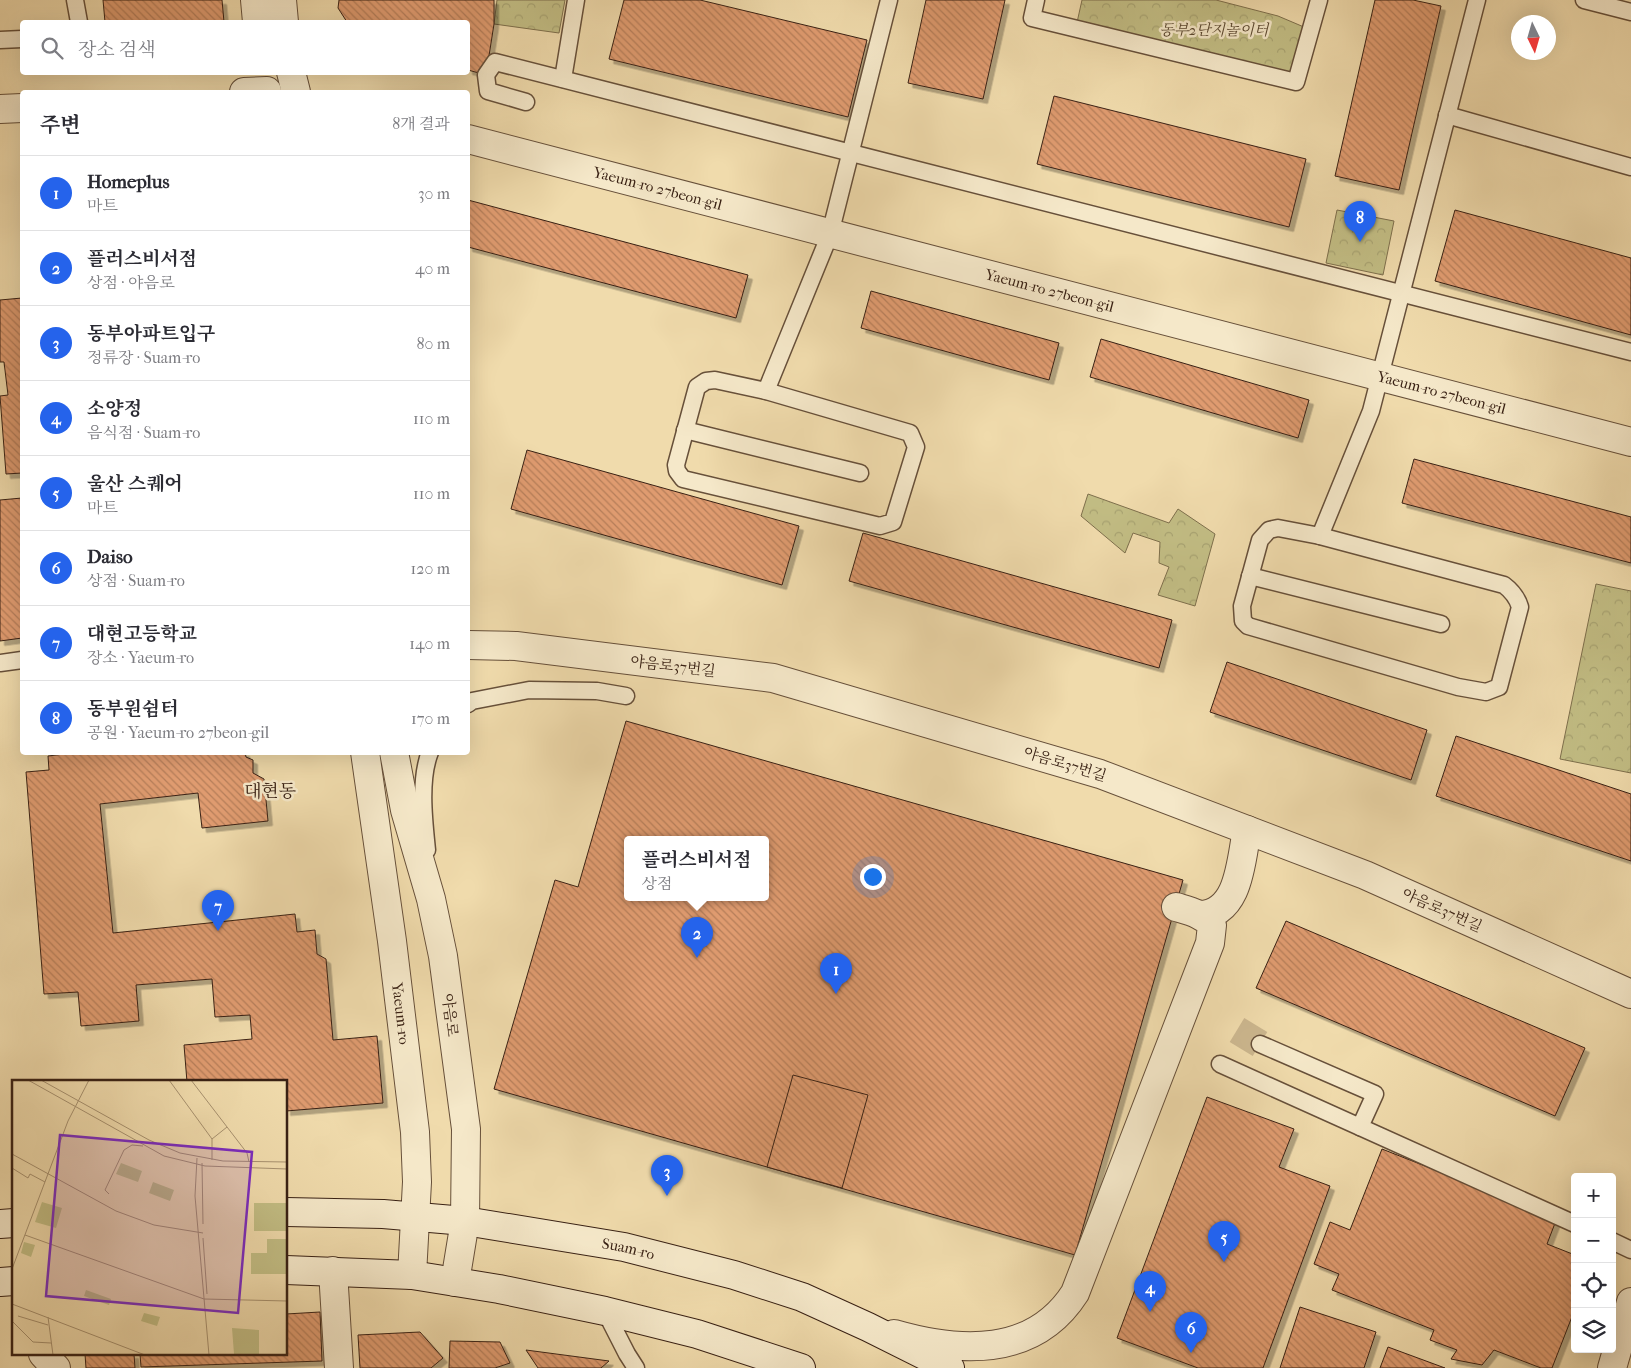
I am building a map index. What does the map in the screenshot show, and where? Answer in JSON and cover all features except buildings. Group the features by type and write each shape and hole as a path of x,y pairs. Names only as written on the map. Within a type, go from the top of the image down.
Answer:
{"street":[{"path":"255,0 258,20"},
{"path":"282,0 284,20"},
{"path":"261,87 280,89 296,87"},
{"path":"0,109 20,108"},
{"name":"Yaeum-ro 27beon-gil","path":"470,140 1631,442"},
{"name":"야음로37번길","path":"470,646 516,646 773,678 1100,774 1365,875 1631,994"},
{"name":"Yaeum-ro","path":"365,755 392,941 415,1132 416,1216 412,1275"},
{"name":"야음로","path":"395,755 405,810 431,900 443,956 466,1129 464,1221 456,1282"},
{"path":"868,1327 936,1344 968,1347 995,1346 1033,1334 1064,1311 1076,1294 1210,943 1212,926 1188,911 1217,912 1229,900 1237,880 1247,830"},
{"name":"Suam-ro","path":"288,1212 416,1216 464,1221 624,1248 734,1275 802,1297 950,1368"},
{"path":"288,1270 412,1275 456,1282 605,1311 697,1334 801,1368"},
{"path":"333,1271 339,1368"},
{"path":"1612,1368 1631,1302"},
{"path":"45,1356 56,1368"}],"lane":[{"path":"75,0 79,20"},
{"path":"563,79 576,0"},
{"path":"766,391 830,234 889,0"},
{"path":"1036,0 1032,18 1296,82 1320,0"},
{"path":"1320,536 1371,411 1477,0"},
{"path":"1584,0 1631,12"},
{"path":"0,40 20,40"},
{"path":"526,102 488,91 486,75 495,62 1631,352"},
{"path":"1447,115 1631,167"},
{"path":"715,380 766,391 910,433 916,447 893,522 880,526 684,479 677,471 676,466 697,387 700,384 715,380"},
{"path":"685,430 860,473"},
{"path":"1278,528 1320,536 1504,585 1509,589 1518,600 1520,607 1499,687 1486,692 1458,687 1248,626 1243,621 1242,606 1260,540 1269,530 1278,528"},
{"path":"1250,576 1442,624"},
{"path":"0,663 20,660"},
{"path":"470,702 529,690 597,690 626,696"},
{"path":"428,755 426,760 423,810 431,900"},
{"path":"1260,1044 1375,1094 1360,1127"},
{"path":"1220,1064 1571,1222"},
{"path":"1616,1243 1631,1250"},
{"path":"605,1311 636,1368"}],"green space":[{"path":"497,0 565,0 559,33 494,24"},
{"name":"동부2단지놀이터","path":"1082,0 1216,0 1278,16 1311,30 1296,81 1076,27"},
{"path":"1337,210 1394,221 1383,275 1326,263"},
{"path":"1088,494 1169,523 1178,509 1215,534 1195,606 1158,595 1169,567 1159,563 1160,542 1133,533 1125,553 1081,516"},
{"path":"1596,584 1631,591 1631,773 1560,759"}],"tunnel":[{"path":"1237,1030 1260,1044"}],"place":[{"name":"동부원쉼터","path":"1360,242"},
{"name":"대현고등학교","path":"218,931"},
{"name":"플러스비서점","path":"697,958"},
{"name":"Homeplus","path":"836,994"},
{"name":"동부아파트입구","path":"667,1196"},
{"name":"울산 스퀘어","path":"1224,1262"},
{"name":"소양정","path":"1150,1312"},
{"name":"Daiso","path":"1191,1353"}],"district":[{"name":"대현동","path":"270,791"}]}
